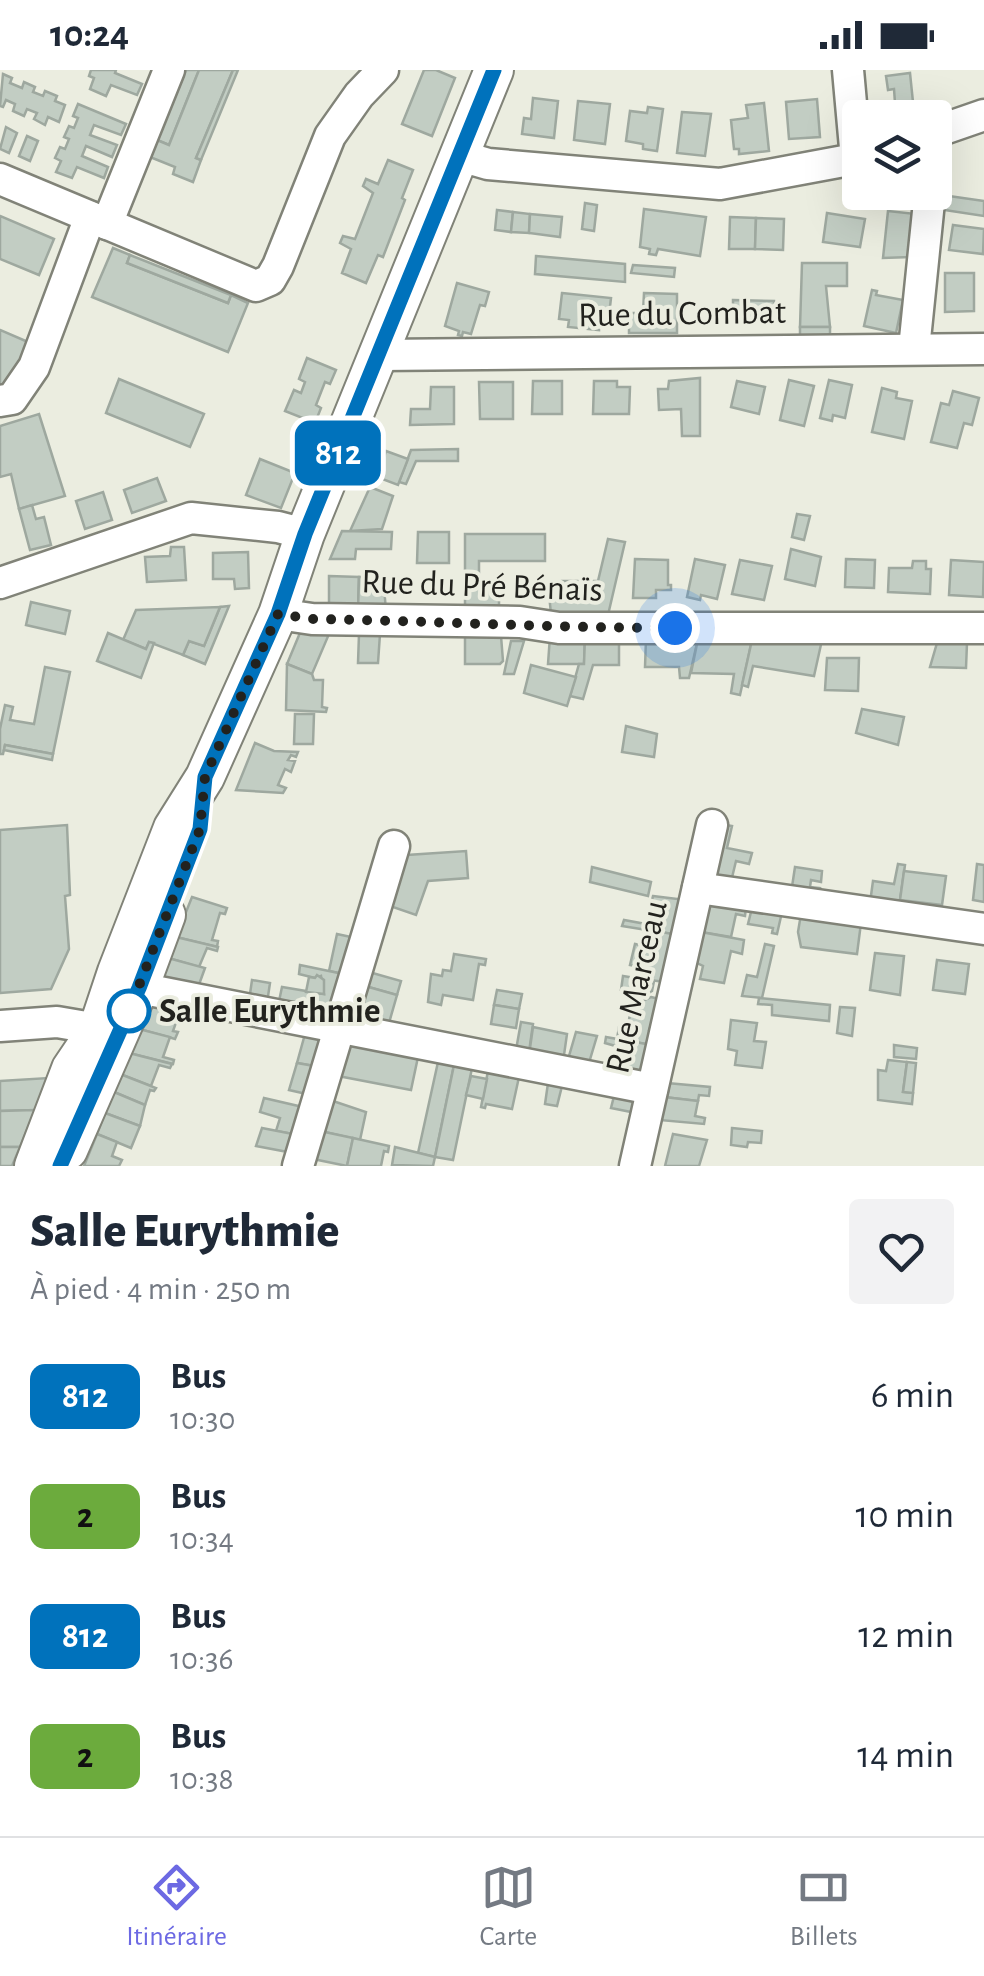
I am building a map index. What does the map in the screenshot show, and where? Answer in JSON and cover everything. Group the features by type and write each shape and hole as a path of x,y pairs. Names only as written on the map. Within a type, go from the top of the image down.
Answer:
{"main road":[{"path":"60,1166 170,873 200,829 205,777 278,614 305,534 494,70"},
{"path":"34,1166 72,1070 128,980"}],"street":[{"path":"0,402 12,399 34,367 98,220 170,70"},
{"path":"0,179 256,286 270,280 330,136 359,95 383,70"},
{"path":"848,70 851,100"},
{"path":"952,129 984,114"},
{"path":"457,154 488,164 720,184 842,162"},
{"path":"914,349 928,210"},
{"name":"Rue du Combat","path":"380,355 984,348"},
{"path":"0,582 191,518 305,534"},
{"name":"Rue du Pré Bénaïs","path":"278,614 312,619 520,622 559,628 984,628"},
{"name":"Rue Marceau","path":"635,1166 712,825"},
{"path":"298,1166 394,846"},
{"path":"698,888 984,929"},
{"path":"128,980 339,1028 652,1089"},
{"path":"0,1026 57,1022 98,1029"}],"building":[{"path":"91,70 116,70 115,73 142,84 137,95 111,85 106,96 90,89 94,78 89,76"},
{"path":"186,70 199,70 169,145 157,140"},
{"path":"199,70 233,70 196,158 201,160 193,182 173,174 175,167 150,157 157,140 169,145"},
{"path":"233,70 238,70 201,160 196,158"},
{"path":"424,70 455,78 432,136 402,124"},
{"path":"910,73 913,100 895,100 894,89 888,90 886,76"},
{"path":"3,74 12,78 10,83 22,88 24,82 35,87 33,92 57,96 55,101 65,105 59,122 48,117 45,125 34,119 37,113 27,109 24,116 13,111 15,104 6,100 0,106"},
{"path":"533,98 558,101 554,138 522,134 524,118 531,119"},
{"path":"817,99 820,137 789,139 786,102"},
{"path":"578,101 610,104 605,144 574,140"},
{"path":"764,103 769,151 739,154 739,149 734,149 731,120 748,118 746,105"},
{"path":"78,104 126,124 121,135 94,125 90,135 117,145 112,157 86,146 82,156 108,167 104,178 77,167 72,178 56,172 61,161 55,158 60,147 65,149 69,139 64,137 69,126 74,128"},
{"path":"648,107 663,109 657,151 626,141 630,111 647,113"},
{"path":"682,112 711,114 705,156 677,153"},
{"path":"6,127 17,133 9,153 0,149"},
{"path":"27,136 38,141 30,161 19,156"},
{"path":"388,160 413,170 383,257 378,255 366,283 342,273 351,249 340,243 343,236 355,239 373,193 363,186 366,179 378,184"},
{"path":"952,196 984,201 984,216 945,210 952,210"},
{"path":"585,203 597,205 594,231 582,229"},
{"path":"644,209 706,217 700,256 658,249 656,255 649,254 650,249 640,247"},
{"path":"497,210 513,212 511,232 495,230"},
{"path":"888,211 916,214 911,257 883,258"},
{"path":"513,212 530,214 529,233 511,232"},
{"path":"827,213 865,219 860,247 823,242"},
{"path":"530,214 562,217 560,237 529,233"},
{"path":"0,216 54,239 39,275 0,259"},
{"path":"730,217 756,218 755,249 729,249"},
{"path":"756,218 784,219 783,250 755,249"},
{"path":"953,225 984,229 983,254 949,250"},
{"path":"113,248 130,255 127,263 228,303 231,295 248,303 228,352 92,297"},
{"path":"130,255 231,295 228,303 127,263"},
{"path":"536,256 625,264 625,282 535,274"},
{"path":"802,263 847,263 847,286 826,286 830,327 800,327"},
{"path":"633,265 675,268 674,277 631,273"},
{"path":"945,273 974,273 974,311 945,312"},
{"path":"457,283 489,292 485,306 480,305 471,334 463,332 462,336 445,326"},
{"path":"872,290 877,291 876,295 903,300 896,333 864,326"},
{"path":"562,293 611,298 608,324 599,323 599,330 568,327 569,320 559,319"},
{"path":"644,293 677,294 677,333 629,333 629,313 643,313"},
{"path":"733,300 774,301 774,324 733,319"},
{"path":"800,327 830,327 830,337 800,337"},
{"path":"0,330 28,342 7,392 0,389"},
{"path":"307,358 336,370 330,384 325,382 316,405 321,408 315,423 285,411 294,390 301,393 305,382 299,379"},
{"path":"700,378 700,436 682,436 681,409 659,410 658,389 668,389 669,381"},
{"path":"119,379 204,414 190,447 106,413"},
{"path":"789,380 814,386 804,426 780,420"},
{"path":"829,380 852,385 845,418 820,418"},
{"path":"533,381 562,381 562,414 532,414"},
{"path":"594,381 617,381 617,387 630,387 629,414 593,414"},
{"path":"737,381 765,387 759,414 731,407"},
{"path":"479,382 513,382 513,419 480,419"},
{"path":"431,387 454,387 454,424 410,425 411,409 430,409"},
{"path":"882,388 897,392 896,398 912,401 904,439 872,432"},
{"path":"953,391 979,398 972,425 964,423 957,448 931,442 941,403 949,405"},
{"path":"39,414 65,496 19,509 11,474 0,477 0,426"},
{"path":"458,449 458,461 416,461 406,484 399,482 411,450"},
{"path":"386,451 408,459 398,485 377,477"},
{"path":"260,459 295,473 281,508 246,495"},
{"path":"157,478 166,501 132,513 124,490"},
{"path":"370,487 393,496 382,529 350,531"},
{"path":"103,492 112,520 85,529 76,501"},
{"path":"32,505 36,519 44,517 51,545 30,550 19,509"},
{"path":"797,514 810,516 804,540 792,537"},
{"path":"342,531 392,532 391,549 356,549 355,559 330,559"},
{"path":"418,532 449,532 449,563 417,563"},
{"path":"465,534 545,534 545,561 479,561 479,583 465,583"},
{"path":"608,539 625,542 608,615 551,614 549,594 562,591 562,581 598,581"},
{"path":"171,547 184,547 186,580 147,582 145,557 170,556"},
{"path":"791,549 821,557 815,586 785,579"},
{"path":"248,552 249,588 235,589 234,579 213,579 213,553"},
{"path":"635,559 668,560 671,590 656,590 656,598 633,598"},
{"path":"695,559 725,565 717,599 687,597"},
{"path":"846,559 875,560 874,588 845,587"},
{"path":"740,560 772,566 764,600 732,594"},
{"path":"951,560 984,562 983,597 949,595"},
{"path":"913,561 926,561 926,569 931,569 930,594 888,592 889,568 912,568"},
{"path":"329,576 359,577 358,610 329,609"},
{"path":"359,577 383,577 386,610 358,610"},
{"path":"465,583 499,583 499,614 465,613"},
{"path":"31,602 70,611 65,634 26,625"},
{"path":"229,606 205,664 183,655 189,641 204,646 220,607"},
{"path":"220,607 204,646 189,641 183,655 149,642 146,649 123,640 136,610"},
{"path":"302,628 329,634 312,674 287,664"},
{"path":"108,633 146,649 149,642 154,643 141,678 97,661"},
{"path":"359,634 380,634 378,663 358,663"},
{"path":"465,635 501,636 503,661 465,664"},
{"path":"550,636 585,637 584,664 548,664"},
{"path":"585,637 619,638 619,665 593,665 583,699 570,696 579,664 584,664"},
{"path":"646,639 698,639 689,678 680,678 679,667 645,667"},
{"path":"698,639 752,640 740,695 731,693 734,674 691,673"},
{"path":"752,640 822,640 814,676 753,666 748,687 742,685"},
{"path":"511,641 524,641 514,674 504,674"},
{"path":"937,643 967,643 966,668 930,667"},
{"path":"827,658 859,658 858,691 825,690"},
{"path":"287,664 312,674 314,680 323,680 322,707 327,708 326,712 286,710"},
{"path":"531,665 576,677 567,706 524,693"},
{"path":"45,667 70,672 53,754 5,745 0,754 5,705 13,707 10,720 34,724"},
{"path":"862,709 904,717 898,745 856,733"},
{"path":"295,714 314,714 313,744 294,744"},
{"path":"626,726 657,734 654,757 622,752"},
{"path":"255,743 274,751 298,752 296,757 291,755 288,760 295,761 291,772 285,769 278,785 286,788 283,793 236,790"},
{"path":"5,745 53,754 52,760 4,750"},
{"path":"67,825 70,895 65,896 69,949 51,989 0,993 0,830"},
{"path":"726,825 732,826 727,848 752,853 749,864 736,861 729,890 711,888"},
{"path":"466,851 468,878 428,881 416,915 390,906 407,855"},
{"path":"898,864 905,865 898,914 869,910 873,881 894,884"},
{"path":"977,864 984,865 984,902 973,900"},
{"path":"592,867 651,882 648,896 590,882"},
{"path":"795,867 822,871 821,882 811,880 810,887 820,888 817,904 790,900"},
{"path":"904,871 946,876 942,905 900,900"},
{"path":"653,896 686,900 678,935 622,926 624,920 646,924"},
{"path":"192,897 227,908 225,914 220,913 212,940 218,941 217,947 176,937"},
{"path":"708,902 746,907 745,916 736,914 731,937 701,932"},
{"path":"752,908 782,912 777,934 772,933 773,928 748,924"},
{"path":"801,914 861,923 857,954 801,947"},
{"path":"645,929 678,935 674,950 669,949 667,982 648,980 650,969 630,965 635,944 641,945"},
{"path":"701,932 744,940 742,954 731,951 724,983 700,979 703,966 695,962"},
{"path":"337,934 351,937 348,975 329,971"},
{"path":"176,937 218,947 217,951 207,948 199,967 168,958"},
{"path":"765,944 774,946 762,998 742,996 747,975 757,977"},
{"path":"875,953 904,956 900,995 870,990"},
{"path":"454,954 486,959 485,965 479,964 473,1000 443,995 441,1005 428,1002 431,974 442,976 443,970 451,971"},
{"path":"168,958 205,968 197,990 158,983"},
{"path":"937,960 969,964 965,994 933,990"},
{"path":"300,965 348,975 336,1018 278,1006 282,987 324,994 321,976 299,974"},
{"path":"369,972 401,981 397,995 365,986"},
{"path":"317,975 324,980 324,994 306,992 309,977"},
{"path":"623,976 654,981 652,991 645,995 621,990"},
{"path":"252,980 270,983 267,1003 249,1001"},
{"path":"365,986 397,995 389,1023 356,1016"},
{"path":"497,990 522,994 519,1009 494,1005"},
{"path":"651,997 663,1000 657,1026 651,1025 649,1030 655,1035 652,1045 617,1039 619,1027 629,1020 631,1006 641,1008 642,1001"},
{"path":"759,998 830,1005 829,1021 772,1015 772,1005 758,1004"},
{"path":"150,1004 189,1012 189,1016 179,1014 173,1031 178,1032 175,1039 139,1029"},
{"path":"494,1005 519,1009 516,1028 491,1024"},
{"path":"840,1007 855,1008 852,1036 837,1033"},
{"path":"731,1020 757,1023 754,1041 766,1042 762,1068 735,1065 737,1051 728,1049"},
{"path":"521,1022 533,1024 529,1052 516,1050"},
{"path":"533,1027 567,1034 563,1062 529,1055"},
{"path":"139,1029 170,1037 163,1057 174,1060 173,1064 129,1053"},
{"path":"576,1032 597,1036 588,1066 567,1063"},
{"path":"305,1034 328,1039 320,1067 297,1063"},
{"path":"606,1037 652,1045 645,1077 615,1072 619,1047 605,1043"},
{"path":"348,1044 418,1057 411,1090 338,1076"},
{"path":"894,1045 917,1048 916,1059 894,1057"},
{"path":"129,1053 172,1064 170,1068 159,1065 151,1086 120,1074"},
{"path":"888,1060 907,1062 903,1092 913,1093 912,1104 878,1100 878,1070 886,1071"},
{"path":"438,1062 454,1065 435,1157 418,1153"},
{"path":"907,1062 916,1063 913,1093 903,1092"},
{"path":"297,1063 320,1067 311,1095 289,1090"},
{"path":"454,1065 472,1068 453,1160 435,1157"},
{"path":"488,1071 519,1077 512,1109 486,1104 481,1107"},
{"path":"120,1074 156,1088 150,1090 145,1105 114,1092"},
{"path":"471,1076 487,1079 483,1099 466,1095"},
{"path":"48,1078 35,1110 0,1111 0,1081"},
{"path":"548,1083 562,1086 557,1106 545,1104"},
{"path":"667,1083 710,1087 709,1096 699,1095 698,1101 664,1097"},
{"path":"114,1092 145,1105 140,1126 105,1113"},
{"path":"614,1096 639,1101 636,1113 611,1108"},
{"path":"664,1097 698,1101 695,1116 705,1118 704,1124 659,1120"},
{"path":"264,1098 307,1108 298,1135 276,1131 280,1118 260,1112"},
{"path":"330,1100 366,1112 360,1140 320,1131"},
{"path":"35,1110 20,1147 0,1147 0,1111"},
{"path":"105,1113 140,1126 131,1148 97,1134"},
{"path":"262,1128 298,1135 293,1153 256,1146"},
{"path":"732,1128 762,1131 761,1143 748,1142 747,1147 731,1145"},
{"path":"320,1131 353,1138 347,1166 313,1159"},
{"path":"97,1134 117,1142 112,1156 122,1160 119,1166 84,1166"},
{"path":"673,1134 707,1140 699,1166 665,1166"},
{"path":"353,1138 389,1146 381,1166 347,1166"},
{"path":"0,1147 20,1147 12,1166 0,1166"},
{"path":"395,1147 435,1157 433,1166 392,1165"}],"bus line":[{"name":"812","path":"60,1166 139,988 200,829 205,777 278,614 305,534 494,70"}],"place":[{"name":"Salle Eurythmie","path":"129,1011"}],"route":[{"path":"129,1011 128,1014 200,829 205,777 278,614 312,619 520,622 559,628 675,628"}]}
